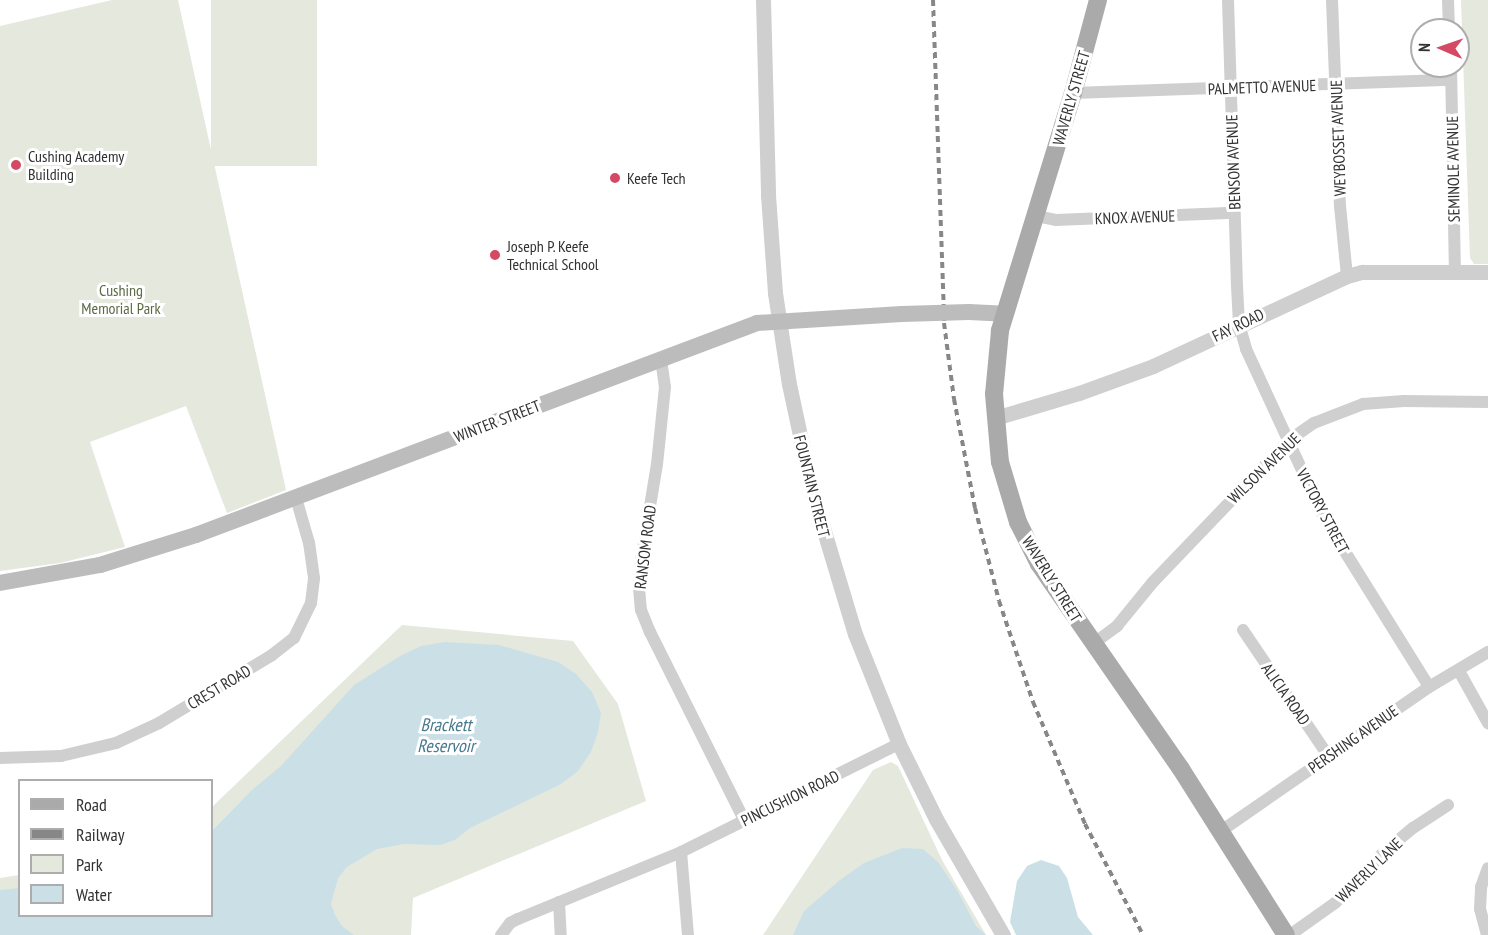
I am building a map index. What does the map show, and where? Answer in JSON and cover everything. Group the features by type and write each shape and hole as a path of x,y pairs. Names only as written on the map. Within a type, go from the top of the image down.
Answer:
{"main road":[{"name":"WAVERLY STREET","path":"1098,0 1073,93 1004,314 994,373 994,418 1005,483 1021,530 1039,564 1221,831 1288,935"},
{"name":"WINTER STREET","path":"0,583 82,569 143,553 296,498 757,323 902,314 969,312 1004,314"}],"street":[{"name":"FOUNTAIN STREET","path":"763,0 768,195 779,321 794,412 820,521 859,643 899,744 941,828 1003,935"},
{"name":"BENSON AVENUE","path":"1228,0 1239,324"},
{"name":"WEYBOSSET AVENUE","path":"1332,0 1340,206 1347,276"},
{"path":"1448,0 1449,18"},
{"name":"PALMETTO AVENUE","path":"1073,93 1451,80"},
{"name":"SEMINOLE AVENUE","path":"1451,80 1455,272"},
{"name":"KNOX AVENUE","path":"1036,216 1056,220 1234,213"},
{"name":"FAY ROAD","path":"994,418 1079,393 1153,366 1239,324 1347,276 1362,272 1488,273"},
{"name":"VICTORY STREET","path":"1239,324 1246,349 1335,538 1429,687"},
{"name":"RANSOM ROAD","path":"661,359 665,387 657,464 641,561 639,599 650,632 744,820"},
{"name":"WILSON AVENUE","path":"1094,643 1117,626 1153,582 1288,441 1314,423 1363,404 1404,401 1488,402"},
{"name":"CREST ROAD","path":"0,758 61,756 125,739 159,723 272,655 294,638 311,603 314,578 309,543 296,498"},
{"name":"ALICIA ROAD","path":"1243,630 1329,757"},
{"name":"PERSHING AVENUE","path":"1221,831 1429,687 1488,652"},
{"path":"1459,671 1488,723"},
{"name":"PINCUSHION ROAD","path":"501,935 510,923 518,919 681,852 899,744"},
{"name":"WAVERLY LANE","path":"1288,935 1335,903 1370,865 1413,828 1448,805"},
{"path":"681,852 688,935"},
{"path":"1487,935 1480,909 1481,888 1488,868"},
{"path":"559,902 561,935"}],"green space":[{"name":"Cushing Memorial Park","path":"112,0 178,0 286,490 227,513 186,406 90,442 125,547 60,563 0,571 0,26"},
{"path":"211,0 317,0 317,166 211,166"},
{"path":"1461,0 1488,0 1488,264 1474,264 1470,258 1464,78 1470,78 1470,18 1462,18"},
{"name":"Brackett Reservoir","path":"402,625 573,641 618,704 646,801 413,898 411,935 0,935 0,878 18,875 18,917 213,917 213,806"},
{"path":"891,762 898,766 942,860 986,935 763,935 873,770"}],"water":[{"name":"Brackett Reservoir","path":"445,642 499,645 558,662 576,674 592,692 601,713 598,732 591,752 578,771 561,784 470,828 455,840 440,845 404,844 377,849 347,867 338,878 331,904 342,926 354,935 0,935 0,890 18,888 18,917 213,917 213,830 253,789 281,766 354,685 400,656 421,646"},
{"path":"902,848 923,849 938,862 957,890 976,926 986,935 793,935 804,911 840,880 864,863"},
{"path":"1041,860 1059,866 1067,878 1078,917 1093,935 1016,935 1010,922 1017,881 1027,866"}],"railway":[{"path":"933,0 944,323 954,399 975,508 999,601 1033,702 1085,824 1143,935"}],"place":[{"name":"Cushing Academy Building","path":"16,165"},
{"name":"Keefe Tech","path":"615,178"},
{"name":"Joseph P. Keefe Technical School","path":"495,255"}]}
